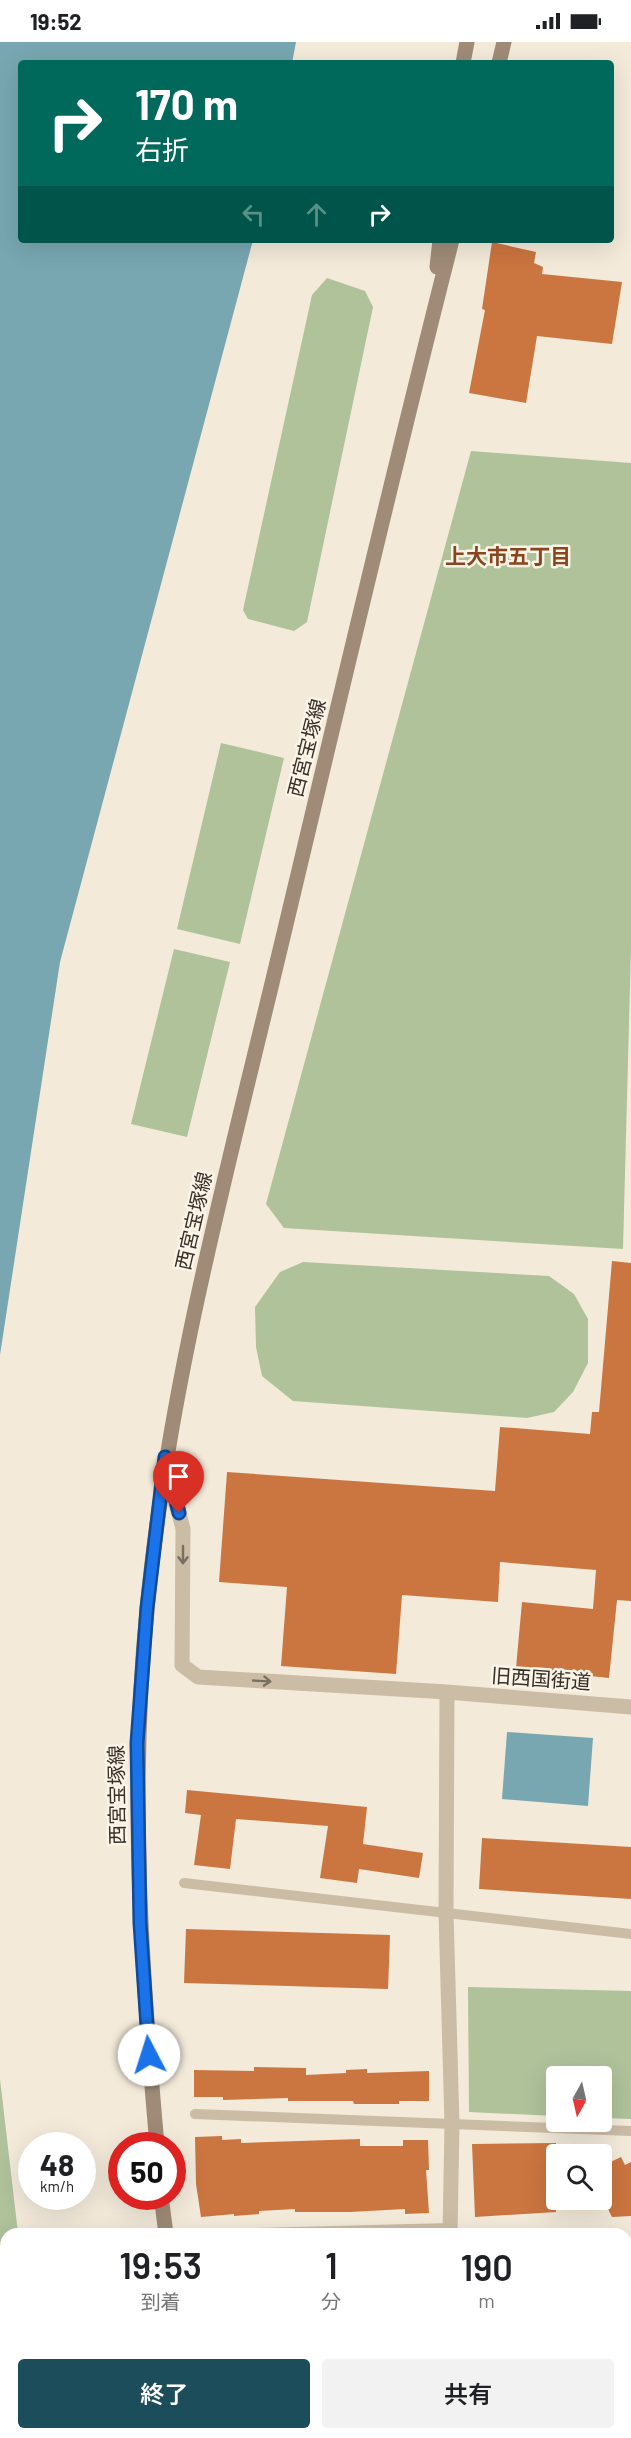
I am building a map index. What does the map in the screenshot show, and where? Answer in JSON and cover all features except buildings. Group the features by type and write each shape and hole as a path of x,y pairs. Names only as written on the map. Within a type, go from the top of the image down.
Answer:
{"main road":[{"path":"464,60 467,42"},
{"path":"499,60 504,42"},
{"name":"西宮宝塚線","path":"430,324 440,243"},
{"name":"西宮宝塚線","path":"156,2132 140,1923 137,1754 147,1608 165,1457 217,1211 451,243"},
{"path":"163,2210 165,2228"}],"street":[{"name":"旧西国街道","path":"165,1457 183,1529 182,1665 198,1677 447,1692 631,1707"},
{"path":"447,1692 446,1913 452,2124 451,2228"}],"lane":[{"path":"184,1883 631,1934"},
{"path":"195,2114 631,2131"}],"green space":[{"path":"327,278 365,291 373,307 307,622 294,631 248,619 243,610 312,295"},
{"path":"471,451 631,463 631,948 623,1249 284,1228 266,1204"},
{"path":"221,743 284,758 240,944 177,929"},
{"path":"174,949 230,962 187,1137 131,1124"},
{"path":"303,1262 549,1276 574,1294 588,1319 588,1363 573,1392 554,1412 527,1418 293,1401 262,1376 256,1347 255,1307 280,1272"},
{"path":"468,1987 631,1991 631,2119 612,2118 612,2066 546,2066 546,2116 469,2112"},
{"path":"0,2079 17,2228 0,2228"}],"water":[{"path":"0,42 296,42 293,60 18,60 18,243 252,243 60,962 0,1355"},
{"path":"507,1732 593,1738 588,1806 502,1799"}],"district":[{"name":"上大市五丁目","path":"508,557"}],"route":[{"path":"149,2055 140,1923 137,1743 147,1608 165,1457 179,1513"}]}
